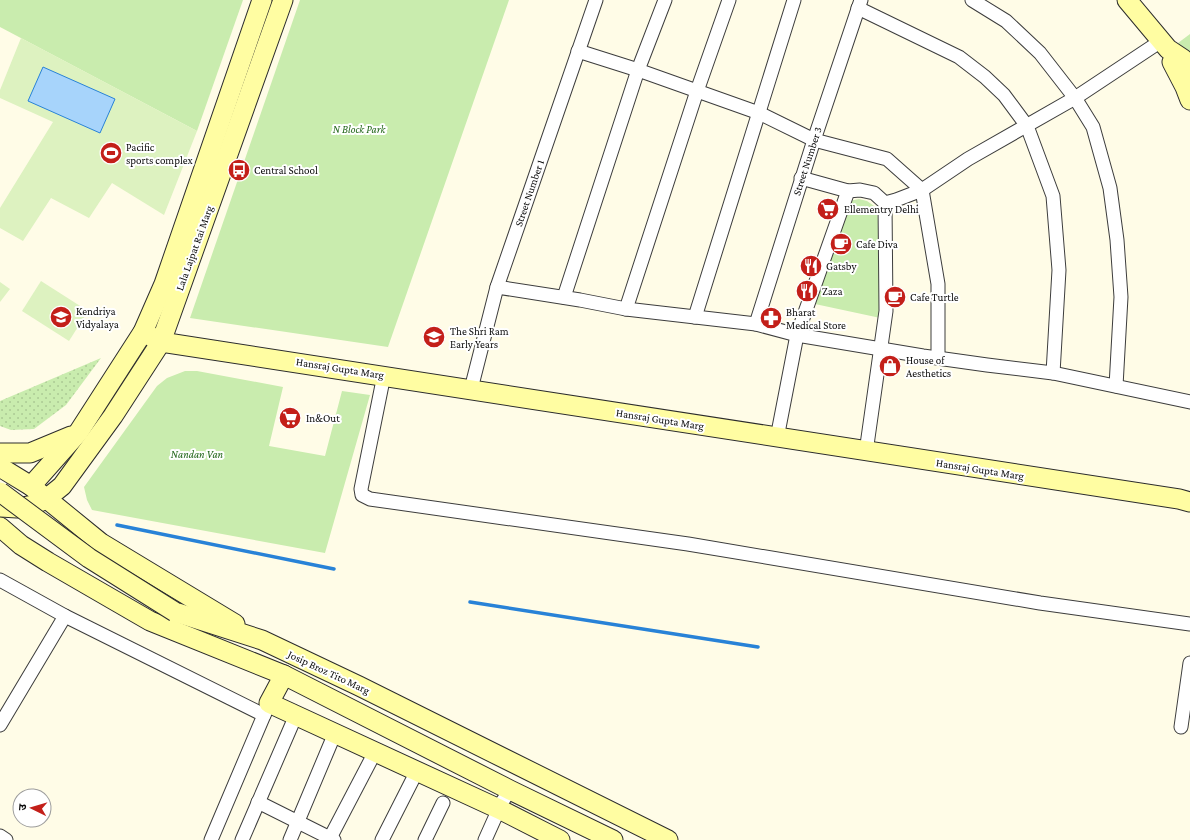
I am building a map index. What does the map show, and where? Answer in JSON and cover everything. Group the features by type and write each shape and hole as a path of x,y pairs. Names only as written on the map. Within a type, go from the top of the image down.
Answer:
{"main road":[{"name":"Lala Lajpat Rai Marg","path":"31,486 78,434 143,332 164,284 262,0"},
{"name":"Lala Lajpat Rai Marg","path":"0,507 26,507 46,499 55,493 69,478 113,416 161,342 283,0"},
{"path":"1127,0 1164,45 1183,60 1190,73"},
{"path":"1164,45 1190,100"},
{"name":"Hansraj Gupta Marg","path":"143,332 161,342 384,375 866,452 1186,500"},
{"path":"0,453 30,453 78,434"},
{"path":"0,467 31,486 101,543 262,640"},
{"path":"69,478 66,491 67,505 74,522"},
{"name":"Josip Broz Tito Marg","path":"0,492 89,558 175,612 262,640 359,686 668,840"},
{"path":"48,562 74,522"},
{"name":"Josip Broz Tito Marg","path":"0,526 21,545 150,621 284,675 510,790 613,840"},
{"path":"284,675 266,709 296,715 499,809 560,840"}],"street":[{"name":"Street Number 1","path":"471,389 497,287 596,0"},
{"path":"564,297 638,70 665,0"},
{"path":"626,309 697,91 729,0"},
{"path":"695,317 794,0"},
{"path":"972,0 1006,21 1040,53 1074,98 1093,127 1110,188 1116,240 1121,297 1116,386"},
{"path":"860,4 959,57 985,77 1004,95 1027,126 1053,196 1059,270 1053,373"},
{"name":"Street Number 3","path":"756,324 801,178 860,4"},
{"path":"885,203 922,190 968,159 1164,45"},
{"path":"578,51 638,70 759,113 814,140 887,159 922,190 938,284 938,358"},
{"path":"801,178 848,191 860,190 874,194 885,203"},
{"path":"777,438 797,335 848,191"},
{"path":"866,452 886,311 885,203"},
{"path":"497,287 564,297 626,309 756,324 797,335 938,358 1053,373 1190,402"},
{"path":"384,375 361,489 362,495 370,499 688,544 1040,603 1190,624"},
{"path":"0,580 65,616 266,709 211,840"},
{"path":"0,725 65,616"},
{"path":"1181,727 1190,663"},
{"path":"242,840 296,715"},
{"path":"290,840 335,733"},
{"path":"258,802 332,839 375,752"},
{"path":"382,840 417,772"},
{"path":"484,840 510,790"},
{"path":"425,840 443,803"},
{"path":"0,836 6,840"}],"green space":[{"path":"0,0 243,0 197,131 0,27"},
{"name":"N Block Park","path":"300,0 509,0 388,347 190,318"},
{"path":"1190,34 1190,63 1178,43"},
{"name":"Pacific sports complex","path":"21,38 197,131 164,215 112,183 89,218 51,198 23,241 0,228 0,208 53,122 0,98 0,90"},
{"path":"859,199 867,201 877,208 885,319 815,304 849,201"},
{"path":"41,281 88,311 69,341 22,311"},
{"path":"0,282 10,289 0,302"},
{"path":"101,358 66,405 34,429 11,430 0,426 0,401"},
{"name":"Nandan Van","path":"185,371 197,371 283,387 269,446 325,456 342,391 370,395 325,553 92,510 87,500 84,487 157,386 167,378"}],"water":[{"path":"43,67 115,99 100,133 28,101"}],"waterway":[{"path":"117,525 334,569"},
{"path":"470,602 758,647"}],"place":[{"name":"Pacific sports complex","path":"111,153"},
{"name":"Central School","path":"239,170"},
{"name":"Ellementry Delhi","path":"828,209"},
{"name":"Cafe Diva","path":"841,244"},
{"name":"Gatsby","path":"811,266"},
{"name":"Zaza","path":"807,291"},
{"name":"Cafe Turtle","path":"895,297"},
{"name":"Kendriya Vidyalaya","path":"61,317"},
{"name":"Bharat Medical Store","path":"771,318"},
{"name":"The Shri Ram Early Years","path":"434,337"},
{"name":"House of Aesthetics","path":"890,366"},
{"name":"In&Out","path":"290,418"}]}
